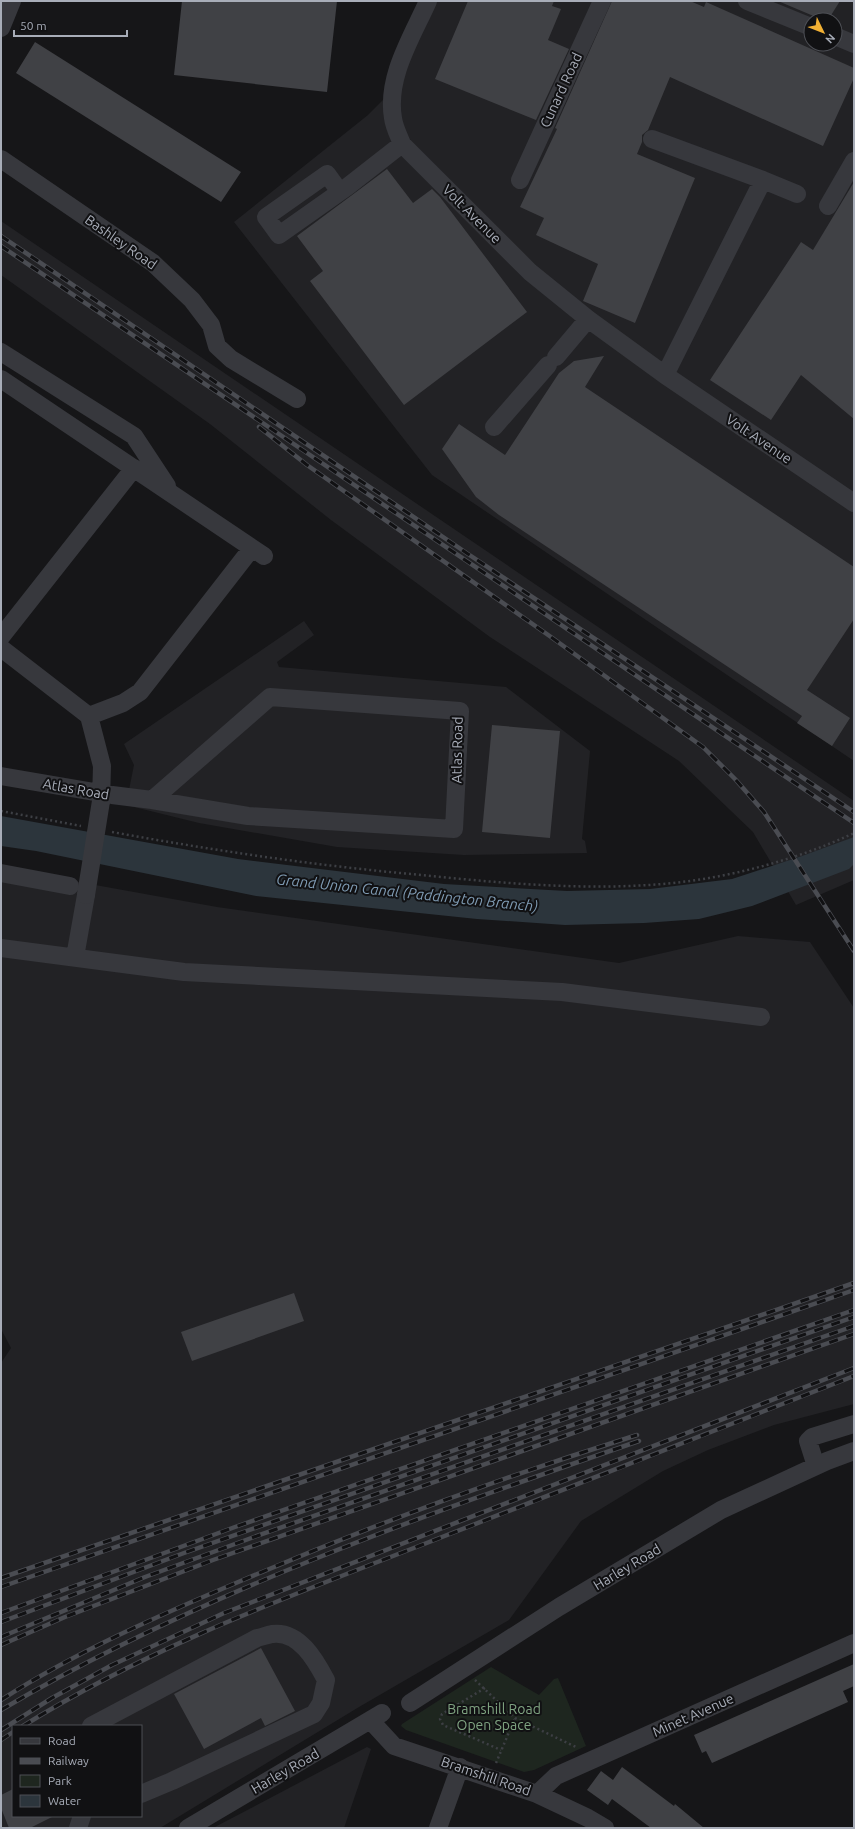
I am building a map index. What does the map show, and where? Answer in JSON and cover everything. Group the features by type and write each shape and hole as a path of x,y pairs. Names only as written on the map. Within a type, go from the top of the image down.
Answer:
{"street":[{"path":"1,28 12,1"},
{"name":"Volt Avenue","path":"428,1 396,72 392,105 393,119 402,144 530,272 588,319 665,375 854,503"},
{"name":"Cunard Road","path":"520,180 602,1"},
{"path":"747,1 803,24"},
{"path":"843,39 854,44"},
{"path":"652,139 797,194"},
{"path":"340,192 402,144"},
{"name":"Bashley Road","path":"1,159 154,263 192,300 211,325 217,346 231,359 297,400"},
{"path":"828,206 854,161"},
{"path":"665,375 763,180"},
{"path":"494,426 588,319"},
{"path":"1,352 134,436 171,493"},
{"path":"1,379 258,552 140,692 123,703 89,716"},
{"path":"1,636 134,468"},
{"path":"1,648 89,716 102,766 102,797 75,957"},
{"name":"Atlas Road","path":"1,776 102,797 152,800 248,816 454,829 460,711 270,697 152,800"},
{"path":"1,873 70,886"},
{"path":"1,948 184,972 562,992 761,1017"},
{"path":"816,1466 808,1441 812,1437 854,1424"},
{"name":"Harley Road","path":"410,1703 559,1607 721,1510 816,1466 854,1451"},
{"path":"93,1725 257,1638 274,1633 284,1635 297,1641 308,1650 326,1680 321,1703 314,1714 142,1794"},
{"name":"Minet Avenue","path":"537,1794 556,1776 854,1643"},
{"name":"Harley Road","path":"188,1828 376,1717"},
{"name":"Bramshill Road","path":"376,1717 394,1746 464,1769 491,1773 588,1818 606,1828"},
{"path":"438,1828 464,1769"},
{"path":"78,1828 82,1817"}],"path":[{"path":"1,811 83,826"},
{"path":"105,830 166,842 366,870 466,880 567,886 650,885 731,874 782,860 854,834"},
{"path":"473,1678 515,1718 584,1750"},
{"path":"485,1688 442,1714 440,1719 443,1725 501,1750"},
{"path":"491,1773 515,1718"}],"shaded area":[{"path":"434,1 854,1 854,761 432,475 234,222 368,115 400,83"},
{"path":"1,221 854,801 854,880 796,905 753,832 679,761 490,637 331,520 210,424 1,275"},
{"path":"304,621 314,635 277,662 279,667 506,687 590,751 582,839 585,841 587,853 464,855 337,847 199,823 126,805 134,765 124,744"},
{"path":"1,868 217,907 619,963 738,936 810,942 854,1008 854,1404 774,1425 708,1450 663,1471 581,1521 509,1620 359,1707 160,1828 1,1828 1,1363 11,1348 1,1329"},
{"path":"367,1747 371,1749 344,1828 213,1828"}],"green space":[{"name":"Bramshill Road Open Space","path":"491,1667 539,1695 554,1679 558,1678 586,1746 534,1770 524,1772 406,1730 401,1726"}],"water":[{"name":"Grand Union Canal (Paddington Branch)","path":"1,816 238,859 444,884 567,891 650,889 732,879 854,837 854,864 849,869 752,906 699,919 644,923 565,925 477,919 256,896 36,851 1,846"}],"building":[{"path":"182,1 337,1 327,92 174,75"},
{"path":"468,1 554,1 552,6 561,9 548,40 569,49 536,120 435,79"},
{"path":"612,1 690,1 704,7 706,2 803,45 803,52 818,52 854,68 854,78 823,146 670,77 648,130 642,135 642,142 637,154 695,178 635,323 583,301 598,264 536,235 544,218 520,207 557,129 555,128"},
{"path":"778,1 840,1 833,12 804,12"},
{"path":"35,42 241,172 221,202 16,73"},
{"path":"387,169 413,203 432,189 440,197 527,312 404,405 310,281 323,271 297,236"},
{"path":"854,182 854,419 801,375 771,420 710,380 801,242 813,250"},
{"path":"604,356 585,387 854,567 854,619 807,690 850,718 832,746 797,723 802,716 499,515 476,497 442,449 459,424 505,455 559,373 574,361"},
{"path":"492,725 560,731 550,838 482,832"},
{"path":"294,1293 304,1321 192,1361 181,1332"},
{"path":"261,1648 295,1711 265,1726 261,1718 204,1749 174,1694"},
{"path":"854,1664 854,1686 843,1691 848,1702 712,1763 706,1751 702,1753 694,1735"},
{"path":"622,1767 674,1806 675,1804 704,1828 651,1828 612,1799 608,1805 587,1790 601,1771 613,1780"},
{"path":"12,1790 12,1817 52,1817 30,1828 9,1828 1,1808 1,1795"}],"railway":[{"path":"1,236 468,554 854,812"},
{"path":"1,246 854,823"},
{"path":"259,427 307,465 551,637 703,747 735,779 764,812 854,951"},
{"path":"1,1578 854,1283"},
{"path":"1,1587 854,1290"},
{"path":"1,1613 235,1527 854,1310"},
{"path":"1,1622 184,1553 854,1317"},
{"path":"1,1637 145,1577 254,1537 854,1326"},
{"path":"1,1645 65,1617 213,1560 854,1334"},
{"path":"1,1730 52,1698 112,1665 224,1613 854,1368"},
{"path":"25,1725 118,1672 216,1627 266,1606 854,1376"},
{"path":"1,1700 59,1666 119,1635 291,1560 389,1521 487,1485 637,1435"},
{"path":"1,1710 77,1668 154,1629 233,1593 394,1528 639,1441"},
{"path":"1,1740 12,1733"}]}
